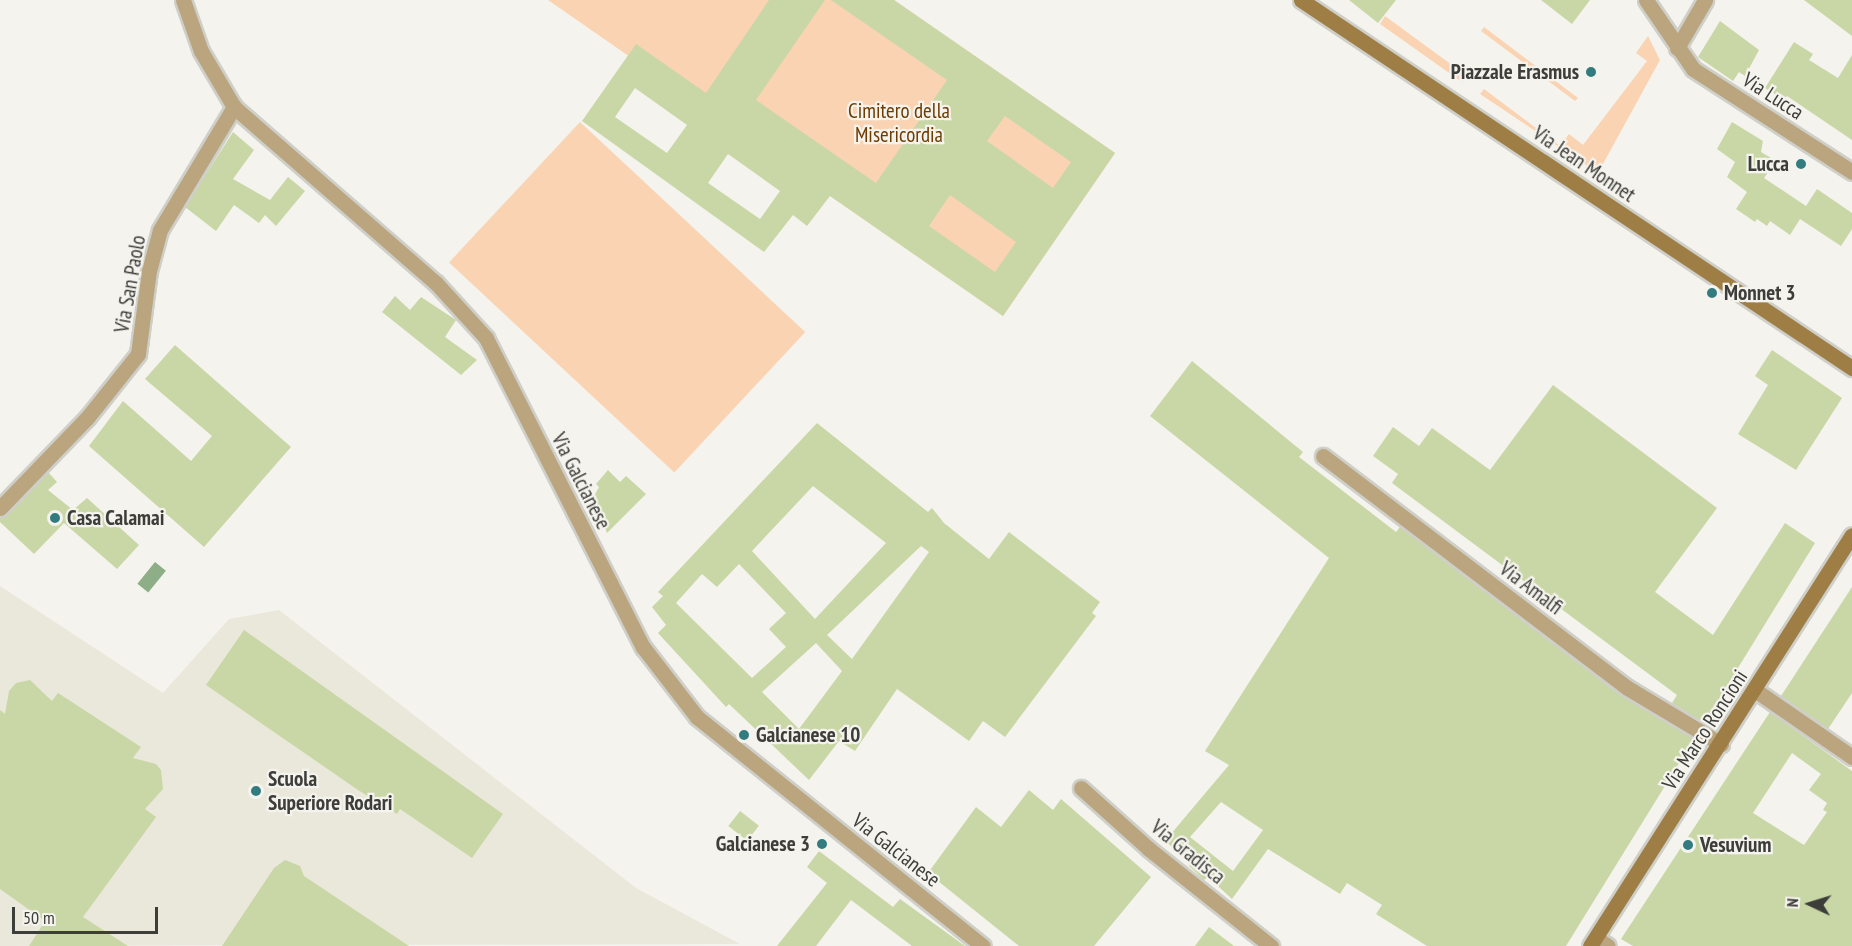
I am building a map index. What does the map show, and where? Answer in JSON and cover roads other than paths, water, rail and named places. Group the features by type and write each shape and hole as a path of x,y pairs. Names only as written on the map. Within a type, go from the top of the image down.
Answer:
{"street":[{"name":"Via Galcianese","path":"183,0 201,51 234,107 436,283 480,330 644,647 697,717 983,946"},
{"name":"Via Jean Monnet","path":"1301,0 1849,369"},
{"name":"Via Lucca","path":"1646,0 1693,69 1852,172"},
{"path":"1677,48 1706,0"},
{"name":"Via San Paolo","path":"0,508 87,418 138,354 149,271 160,230 234,107"},
{"name":"Via Amalfi","path":"1323,456 1626,687 1721,744"},
{"name":"Via Marco Roncioni","path":"1598,943 1852,534"},
{"path":"1755,690 1852,757"},
{"name":"Via Gradisca","path":"1081,788 1149,849 1271,946"}],"place":[{"name":"Piazzale Erasmus","path":"1591,72"},
{"name":"Lucca","path":"1801,164"},
{"name":"Monnet 3","path":"1712,293"},
{"name":"Casa Calamai","path":"55,518"},
{"name":"Galcianese 10","path":"744,735"},
{"name":"Scuola Superiore Rodari","path":"256,791"},
{"name":"Galcianese 3","path":"822,844"},
{"name":"Vesuvium","path":"1688,845"}],"park label":[{"name":"Cimitero della Misericordia","path":"899,123"}]}
